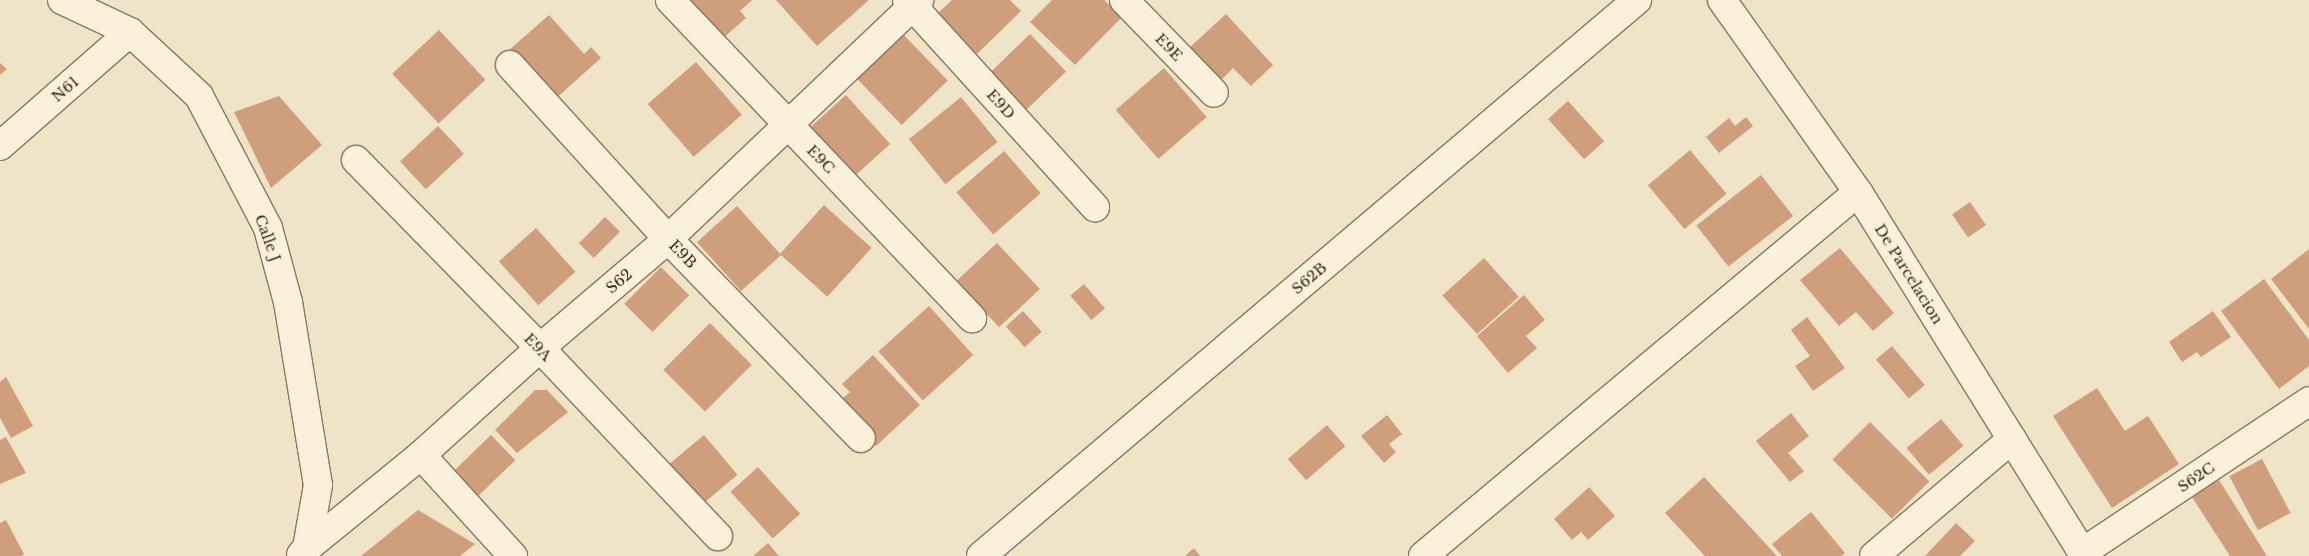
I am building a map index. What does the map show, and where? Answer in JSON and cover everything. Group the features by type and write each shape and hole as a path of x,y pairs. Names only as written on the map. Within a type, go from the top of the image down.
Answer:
{"street":[{"name":"Calle J","path":"62,0 130,32 199,96 268,228 288,302 318,485 304,552"},
{"name":"E9C","path":"670,0 972,318"},
{"name":"E9E","path":"1124,0 1214,93"},
{"name":"S62B","path":"981,556 1637,0"},
{"name":"De Parcelacion","path":"1722,0 1858,192 2084,554"},
{"name":"S62","path":"304,552 421,455 540,348 668,239 912,2"},
{"name":"E9D","path":"912,2 1096,207"},
{"name":"N61","path":"0,146 130,32"},
{"name":"E9B","path":"510,65 668,239 861,438"},
{"name":"E9A","path":"356,160 540,348 718,536"},
{"path":"1423,556 1858,192"},
{"name":"S62C","path":"2084,554 2309,401"},
{"path":"1874,556 2012,439"},
{"path":"421,455 513,556"}],"building":[{"path":"687,0 752,0 740,11 746,18 722,39"},
{"path":"776,0 869,0 817,46"},
{"path":"952,0 1010,0 1021,11 976,55 936,15"},
{"path":"1052,0 1104,0 1122,17 1075,65 1030,22"},
{"path":"1226,14 1273,65 1251,86 1233,68 1220,81 1189,48"},
{"path":"549,15 584,54 591,47 601,58 553,101 508,51"},
{"path":"897,28 948,81 902,125 851,72"},
{"path":"439,30 485,80 439,123 392,74"},
{"path":"1030,34 1066,71 1024,112 988,75"},
{"path":"696,62 742,115 694,157 648,104"},
{"path":"0,63 7,69 0,75"},
{"path":"1164,68 1207,117 1158,159 1116,110"},
{"path":"846,95 890,144 855,175 811,126"},
{"path":"279,96 322,145 271,188 234,112"},
{"path":"961,97 998,142 945,184 909,139"},
{"path":"1568,101 1604,141 1584,159 1548,119"},
{"path":"1746,117 1753,126 1719,153 1706,137 1729,118 1735,126"},
{"path":"438,126 464,154 426,189 400,161"},
{"path":"1690,150 1727,194 1685,229 1648,185"},
{"path":"1004,151 1041,193 993,235 956,192"},
{"path":"1761,175 1793,216 1728,266 1696,225"},
{"path":"1970,202 1986,225 1968,238 1952,215"},
{"path":"824,205 872,248 827,297 780,254"},
{"path":"737,206 781,255 741,291 697,242"},
{"path":"605,217 620,232 594,258 579,243"},
{"path":"536,228 575,272 538,305 499,261"},
{"path":"997,243 1040,289 999,327 956,281"},
{"path":"1840,248 1894,313 1873,331 1856,312 1839,326 1800,280"},
{"path":"2309,249 2309,329 2271,279"},
{"path":"1484,258 1519,297 1477,334 1442,295"},
{"path":"661,267 689,295 653,332 624,304"},
{"path":"2264,279 2309,340 2309,366 2279,389 2221,311"},
{"path":"1084,284 1105,308 1091,320 1070,296"},
{"path":"1524,295 1545,320 1526,336 1537,348 1508,373 1477,336"},
{"path":"929,306 973,355 923,401 878,352"},
{"path":"1023,311 1042,332 1025,347 1006,326"},
{"path":"2213,311 2231,337 2201,357 2197,352 2182,362 2169,342"},
{"path":"1807,317 1845,368 1813,391 1795,366 1810,356 1791,330"},
{"path":"710,323 752,365 705,411 663,370"},
{"path":"1892,346 1925,385 1909,399 1876,359"},
{"path":"873,355 920,405 876,446 836,404 850,392 842,384"},
{"path":"6,377 33,426 11,438 0,418 0,382"},
{"path":"2097,388 2125,431 2148,416 2179,464 2112,508 2053,416"},
{"path":"535,390 547,390 568,412 517,453 495,430"},
{"path":"1791,413 1809,436 1788,453 1804,471 1790,482 1756,441"},
{"path":"1387,415 1402,434 1389,444 1396,452 1384,463 1361,436"},
{"path":"1941,419 1963,446 1929,475 1907,448"},
{"path":"1870,422 1929,481 1892,519 1833,459"},
{"path":"1327,425 1345,446 1306,480 1288,459"},
{"path":"491,435 515,460 471,503 446,478"},
{"path":"704,435 737,475 701,506 667,466"},
{"path":"6,437 26,473 0,484 0,440"},
{"path":"2262,459 2291,513 2258,530 2229,476"},
{"path":"758,467 800,514 773,539 731,492"},
{"path":"1704,477 1777,556 1705,556 1665,513"},
{"path":"2219,480 2267,556 2230,556 2192,497"},
{"path":"1589,487 1615,516 1588,540 1581,532 1572,540 1554,519"},
{"path":"418,510 475,544 460,556 361,556"},
{"path":"1811,512 1845,553 1841,556 1782,556 1772,544"},
{"path":"6,520 24,554 21,556 0,556 0,523"},
{"path":"1956,523 1975,541 1960,556 1925,556"},
{"path":"768,543 779,556 753,556"},
{"path":"1194,548 1200,556 1185,556"}]}
